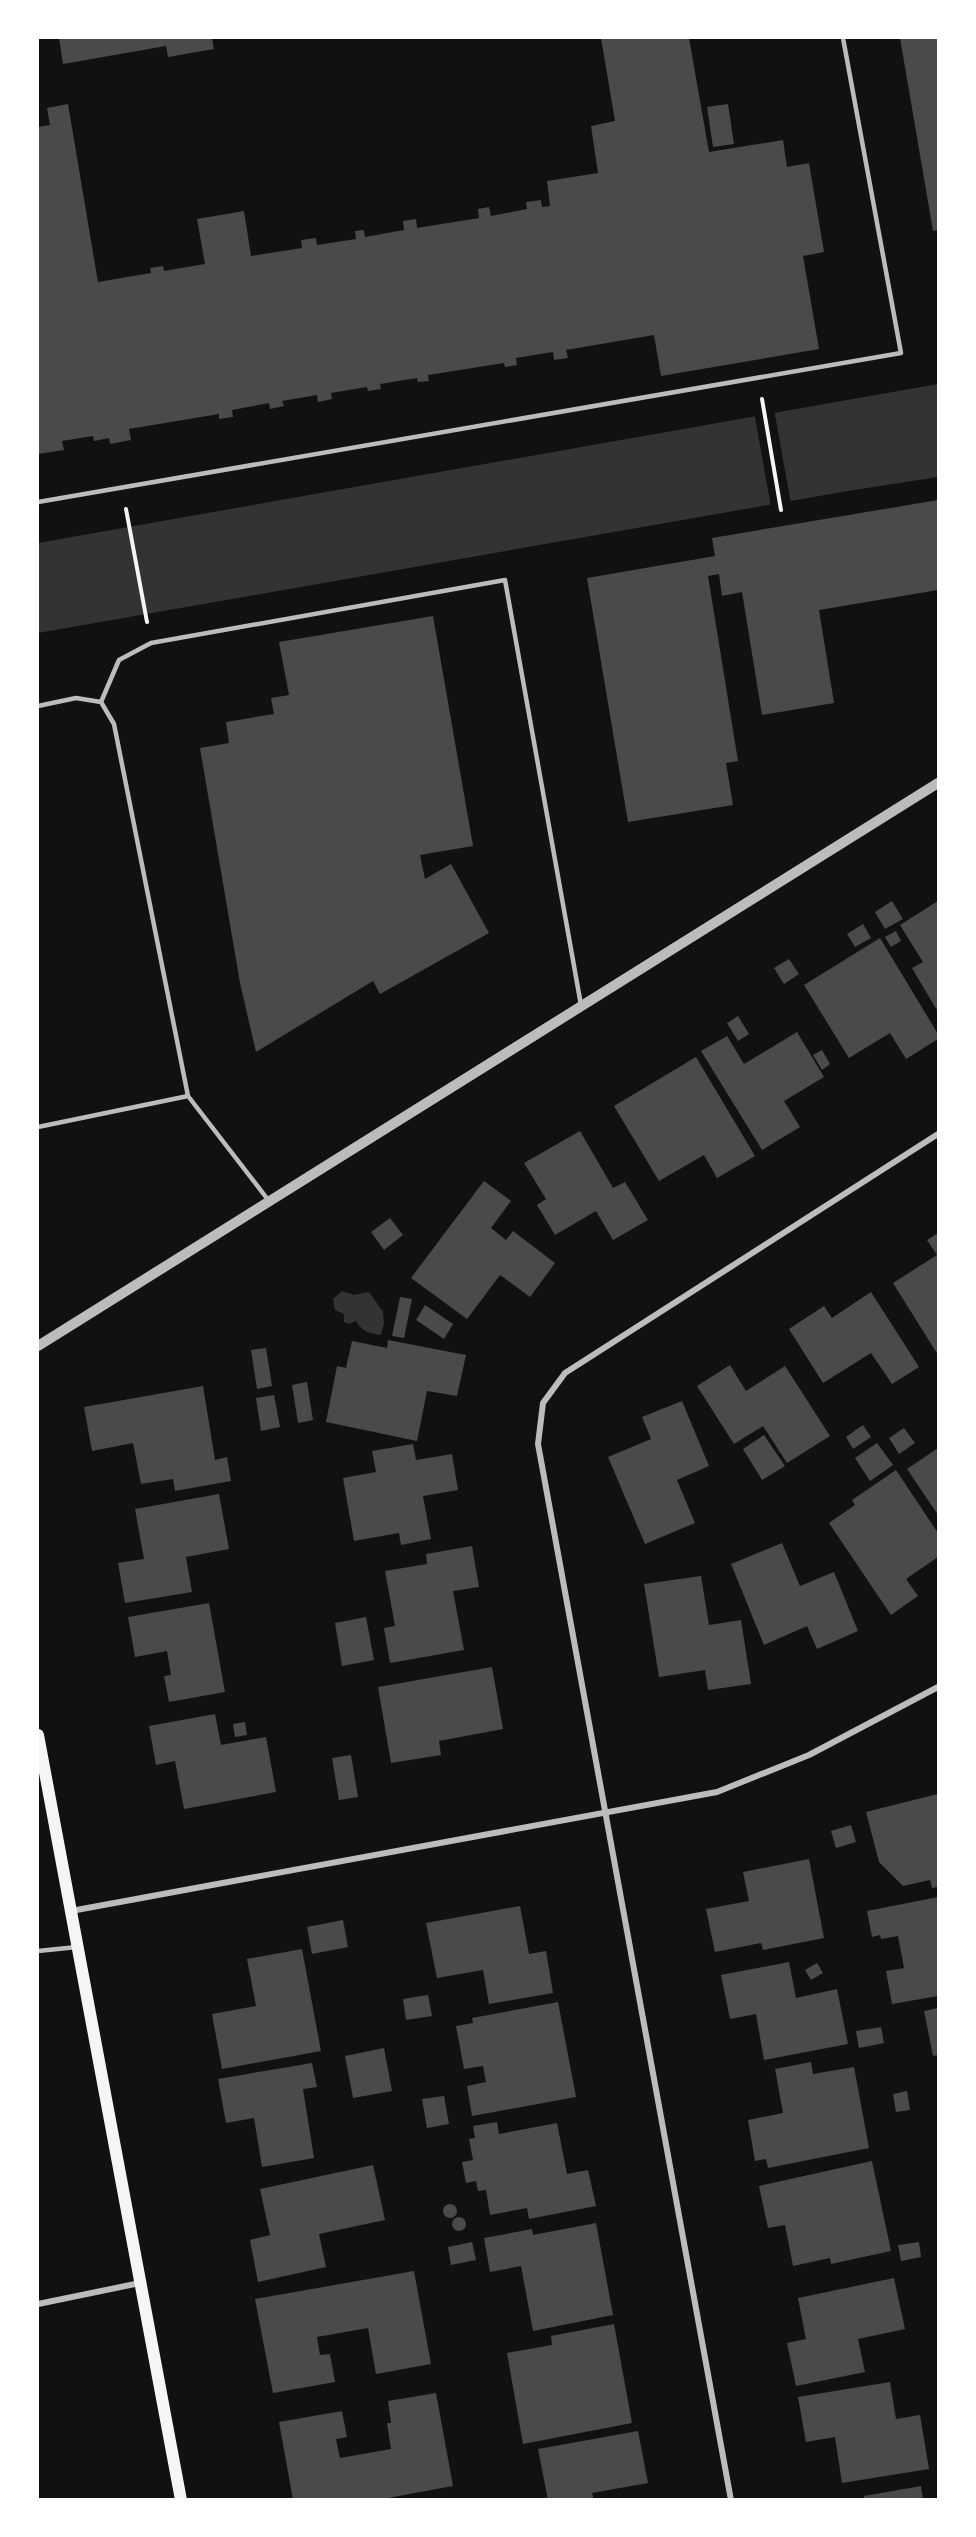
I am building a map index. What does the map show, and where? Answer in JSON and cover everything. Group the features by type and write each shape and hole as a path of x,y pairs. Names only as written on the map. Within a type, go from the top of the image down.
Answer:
{"main road":[{"path":"38,1735 181,2499"}],"street":[{"path":"38,1346 939,783"},
{"path":"731,2499 538,1444 543,1403 566,1373 939,1134"},
{"path":"70,1911 717,1792 809,1755 939,1687"},
{"path":"38,2304 140,2283"}],"lane":[{"path":"38,502 901,353 843,38"},
{"path":"101,702 119,660 151,643 506,580 581,1008"},
{"path":"38,706 76,698 101,702"},
{"path":"101,702 114,724 188,1096 268,1201"},
{"path":"38,1127 188,1096"},
{"path":"38,1951 77,1947"}],"path":[{"path":"762,401 781,510"},
{"path":"130,530 144,607"}],"shaded area":[{"path":"938,384 938,477 38,633 38,543"},
{"path":"342,1291 354,1295 368,1292 372,1296 383,1311 384,1323 381,1335 366,1331 356,1321 349,1324 344,1322 344,1314 335,1310 333,1299"}],"pier":[{"path":"774,409 791,504 771,507 754,412"}],"building":[{"path":"59,38 212,38 214,49 168,57 166,46 63,64"},
{"path":"601,38 689,38 709,152 783,140 787,167 809,163 824,252 803,256 819,349 661,376 654,335 566,350 568,358 554,360 553,352 516,358 517,365 505,367 504,363 428,375 429,381 418,382 417,378 380,384 381,389 368,391 367,387 331,393 332,399 318,402 317,395 282,401 284,406 270,409 269,403 232,410 233,417 219,419 219,414 129,429 131,440 110,444 109,438 94,441 93,436 62,441 64,450 38,454 38,127 50,125 47,108 68,104 98,282 151,273 150,268 163,266 164,271 205,264 197,219 244,211 251,256 302,248 301,240 316,238 317,245 356,239 355,231 364,230 365,237 404,230 403,221 416,219 417,228 479,218 478,209 489,207 491,216 527,209 526,202 541,200 542,207 550,206 547,181 598,173 591,126 615,121"},
{"path":"900,38 938,38 938,230 933,231"},
{"path":"728,104 734,144 713,147 707,107"},
{"path":"938,500 938,590 819,610 834,703 762,715 742,592 722,596 719,574 708,576 738,761 726,763 733,805 628,822 587,578 715,556 712,538"},
{"path":"433,616 473,846 420,855 425,879 451,864 489,933 380,994 373,981 256,1052 240,983 200,748 229,743 226,722 274,714 271,698 289,695 279,642"},
{"path":"892,901 903,919 885,929 875,912"},
{"path":"938,901 938,1012 912,968 923,962 900,925"},
{"path":"863,924 871,938 855,947 847,934"},
{"path":"896,931 901,941 891,947 885,937"},
{"path":"880,938 938,1034 938,1039 906,1059 890,1033 849,1058 804,985"},
{"path":"789,959 799,974 784,984 774,968"},
{"path":"738,1016 749,1034 738,1041 727,1023"},
{"path":"797,1032 824,1077 784,1101 800,1127 762,1150 701,1051 727,1036 744,1064"},
{"path":"822,1050 830,1064 822,1070 813,1055"},
{"path":"696,1057 755,1156 717,1178 704,1155 659,1181 614,1106"},
{"path":"580,1131 613,1188 625,1182 648,1220 613,1240 596,1211 555,1235 537,1205 546,1199 524,1163"},
{"path":"484,1181 511,1201 491,1228 506,1240 513,1231 555,1263 530,1297 500,1275 467,1319 411,1278"},
{"path":"390,1218 403,1235 384,1250 371,1232"},
{"path":"938,1233 938,1355 893,1283 937,1255 927,1240"},
{"path":"871,1292 919,1367 892,1384 871,1353 823,1383 789,1329 824,1306 832,1318"},
{"path":"400,1297 412,1299 404,1338 392,1336"},
{"path":"425,1305 453,1324 444,1339 416,1320"},
{"path":"388,1340 466,1355 457,1396 427,1391 417,1441 326,1422 337,1366 346,1368 352,1341 387,1348"},
{"path":"266,1348 272,1386 257,1389 251,1350"},
{"path":"730,1365 746,1391 785,1366 830,1436 787,1463 763,1426 734,1444 697,1386"},
{"path":"307,1382 313,1420 298,1423 292,1385"},
{"path":"203,1386 215,1460 227,1457 231,1481 175,1491 173,1479 141,1484 133,1443 92,1451 84,1407"},
{"path":"274,1395 280,1427 261,1431 256,1398"},
{"path":"682,1401 709,1466 677,1480 695,1523 645,1544 608,1457 651,1439 642,1417"},
{"path":"863,1425 871,1437 853,1449 846,1437"},
{"path":"904,1428 915,1443 899,1454 889,1438"},
{"path":"764,1435 785,1466 762,1480 743,1449"},
{"path":"877,1443 893,1465 870,1481 855,1458"},
{"path":"413,1444 416,1460 452,1454 458,1490 423,1496 431,1539 401,1545 399,1533 354,1541 343,1478 376,1472 372,1451"},
{"path":"938,1448 938,1515 907,1469"},
{"path":"896,1470 938,1533 938,1557 906,1579 918,1596 891,1615 829,1523 855,1505 852,1500"},
{"path":"219,1494 229,1549 186,1557 192,1592 125,1603 118,1563 144,1559 135,1509"},
{"path":"782,1543 800,1586 834,1572 858,1631 817,1649 807,1626 764,1645 731,1564"},
{"path":"472,1546 479,1587 453,1591 464,1650 390,1663 384,1628 395,1626 385,1571 427,1564 426,1554"},
{"path":"701,1576 709,1625 741,1620 751,1684 708,1690 705,1670 659,1677 644,1584"},
{"path":"209,1603 225,1692 169,1702 164,1676 171,1675 167,1651 135,1657 128,1617"},
{"path":"366,1617 374,1660 342,1666 335,1623"},
{"path":"492,1667 503,1729 439,1741 441,1755 391,1763 378,1687"},
{"path":"215,1714 221,1745 266,1737 276,1792 184,1809 175,1761 156,1765 149,1726"},
{"path":"245,1722 247,1735 235,1737 233,1724"},
{"path":"351,1755 358,1797 339,1800 332,1758"},
{"path":"938,1794 938,1887 932,1888 930,1880 903,1886 879,1862 866,1812"},
{"path":"851,1825 856,1842 836,1848 831,1831"},
{"path":"809,1859 824,1938 763,1950 761,1943 715,1952 706,1909 749,1901 743,1872"},
{"path":"938,1897 938,1996 892,2004 886,1971 904,1968 898,1936 881,1939 880,1935 872,1937 867,1911"},
{"path":"520,1906 529,1954 546,1951 553,1993 489,2004 483,1970 437,1978 426,1923"},
{"path":"343,1920 348,1947 312,1954 307,1927"},
{"path":"302,1949 321,2051 222,2069 212,2014 256,2006 247,1959"},
{"path":"789,1962 796,1998 837,1989 848,2044 764,2060 756,2014 730,2019 721,1975"},
{"path":"817,1963 823,1973 811,1980 805,1970"},
{"path":"428,1995 432,2016 406,2020 403,1999"},
{"path":"558,2002 576,2097 472,2116 467,2086 486,2082 483,2066 464,2069 456,2026 473,2023 472,2018"},
{"path":"938,2008 938,2055 933,2056 924,2011"},
{"path":"881,2027 884,2043 859,2048 856,2031"},
{"path":"384,2048 392,2091 353,2098 345,2056"},
{"path":"811,2062 813,2074 854,2067 869,2148 768,2168 766,2159 755,2161 748,2120 783,2113 775,2069"},
{"path":"312,2063 317,2087 303,2089 314,2158 262,2167 254,2118 226,2123 218,2079"},
{"path":"907,2091 910,2110 896,2112 893,2094"},
{"path":"444,2096 449,2124 427,2128 422,2099"},
{"path":"497,2122 499,2134 557,2123 567,2174 588,2170 596,2206 529,2219 527,2208 490,2215 486,2190 478,2191 476,2181 466,2183 462,2162 473,2160 469,2139 475,2138 473,2126"},
{"path":"872,2161 891,2251 831,2264 830,2258 793,2266 785,2225 768,2228 759,2186"},
{"path":"373,2165 385,2220 319,2234 326,2267 258,2282 250,2240 270,2235 260,2189"},
{"path":"450,2204 455,2206 457,2211 455,2216 450,2218 445,2216 443,2211 445,2206"},
{"path":"459,2217 464,2219 466,2224 464,2229 459,2231 454,2229 452,2224 454,2219"},
{"path":"596,2223 613,2315 533,2331 521,2266 490,2272 484,2238 532,2229 533,2235"},
{"path":"472,2242 476,2260 451,2265 448,2247"},
{"path":"919,2242 921,2257 901,2261 898,2245"},
{"path":"414,2271 431,2364 376,2374 368,2328 317,2337 320,2355 330,2354 335,2382 273,2393 255,2299"},
{"path":"894,2278 905,2329 858,2339 865,2372 796,2386 787,2343 806,2339 798,2298"},
{"path":"614,2324 632,2423 523,2444 507,2353 552,2345 551,2336"},
{"path":"890,2382 896,2419 920,2415 929,2469 842,2483 835,2437 806,2442 798,2397"},
{"path":"436,2393 453,2486 377,2500 293,2500 279,2422 342,2411 347,2437 336,2439 340,2458 391,2449 387,2423 391,2423 388,2401"},
{"path":"638,2431 648,2483 592,2493 594,2500 548,2500 538,2449"},
{"path":"921,2486 923,2500 865,2500 864,2496"}]}
